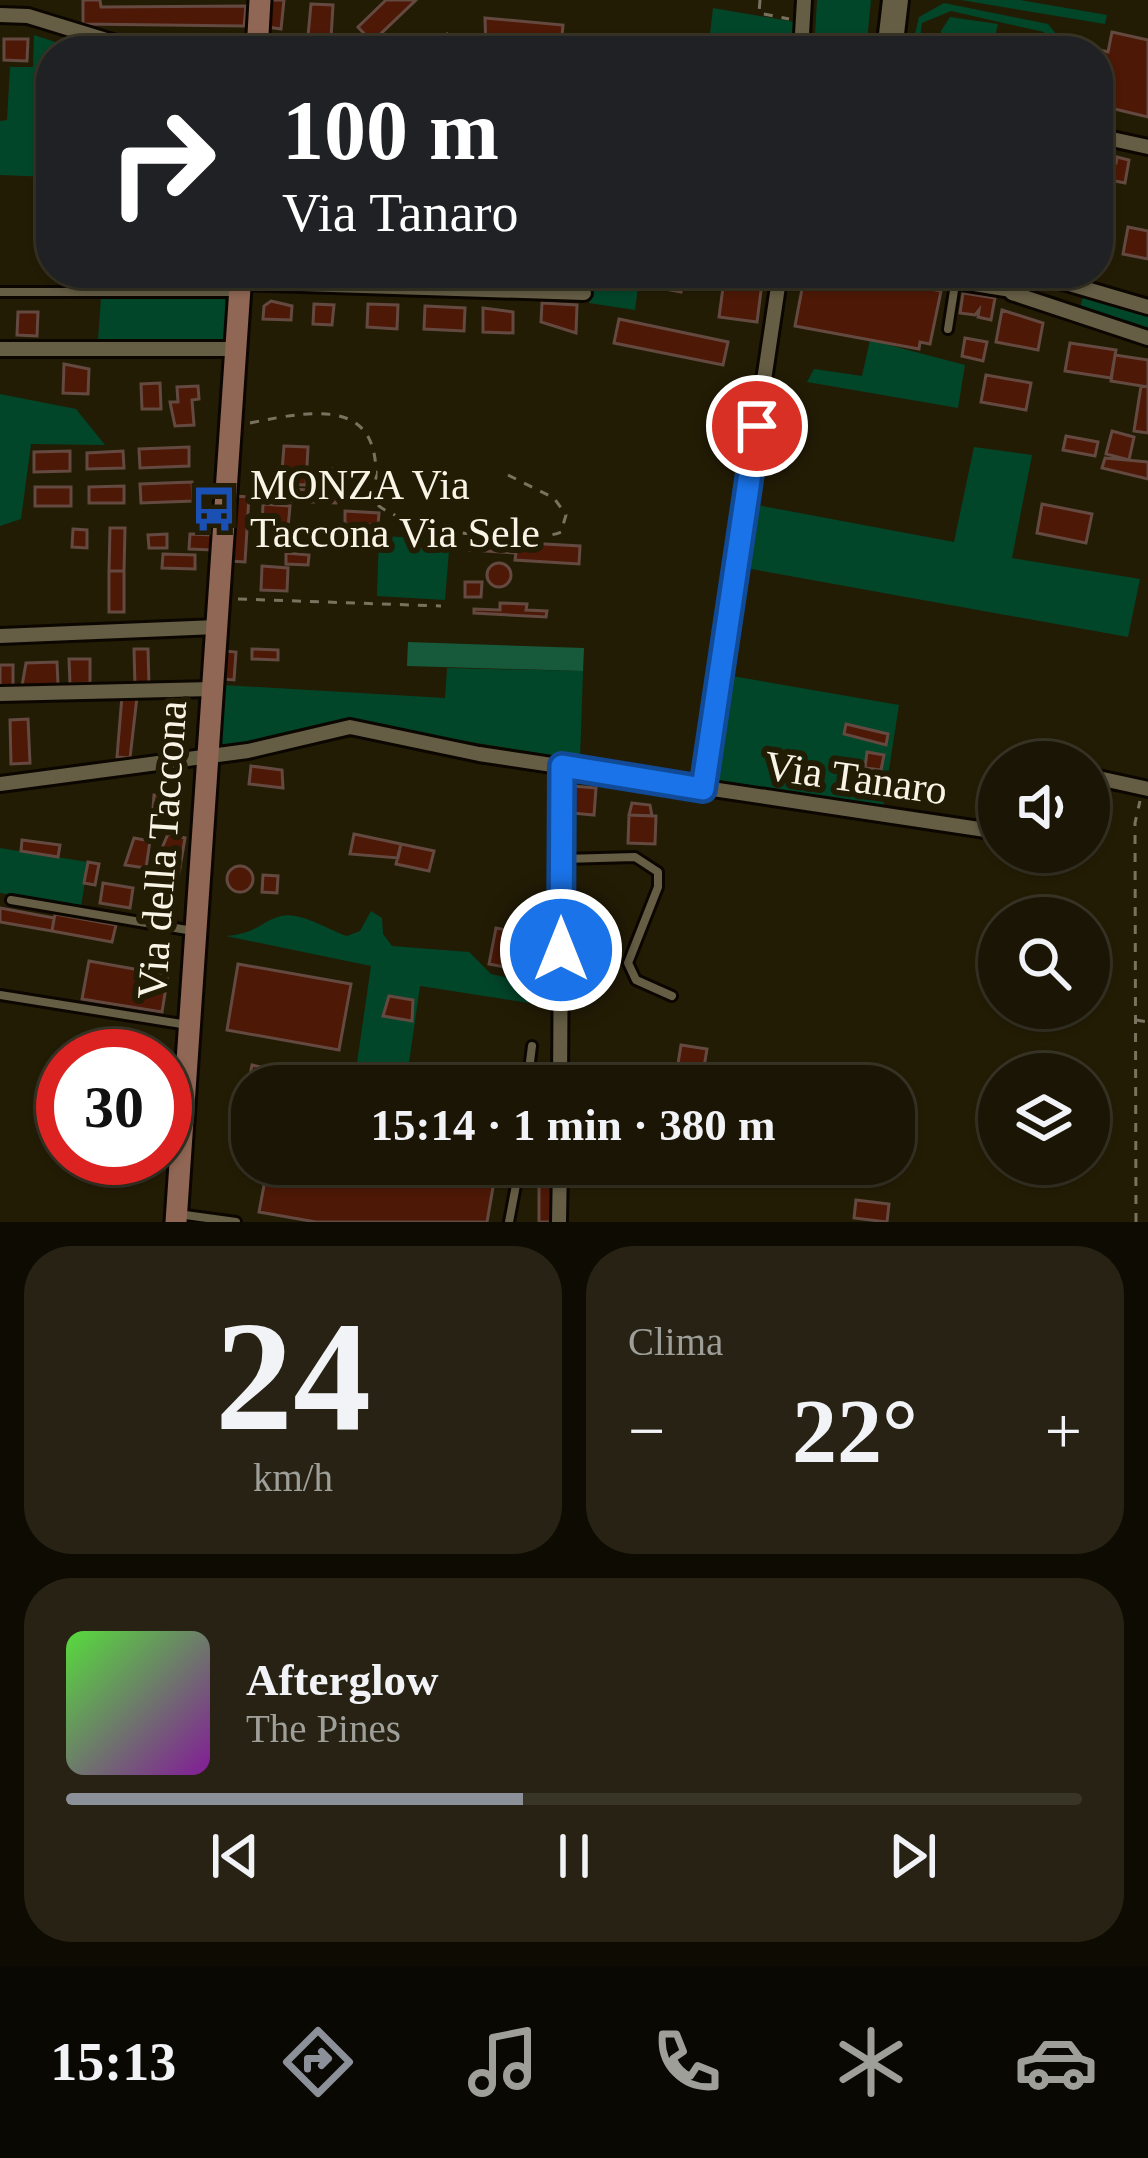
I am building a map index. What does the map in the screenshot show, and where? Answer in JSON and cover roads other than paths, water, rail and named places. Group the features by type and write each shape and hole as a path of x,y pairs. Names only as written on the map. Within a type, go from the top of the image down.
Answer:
{"main road":[{"name":"Via della Taccona","path":"176,1218 240,288"}],"street":[{"path":"802,36 804,0"},
{"path":"886,36 890,0"},
{"path":"897,36 901,0"},
{"path":"0,15 28,16 93,36"},
{"path":"1113,139 1148,147"},
{"path":"412,288 584,293"},
{"path":"703,789 778,288"},
{"path":"1014,288 1012,293 1148,338"},
{"path":"1083,288 1148,307"},
{"path":"0,349 236,349"},
{"path":"0,636 217,627"},
{"path":"0,694 212,688"},
{"name":"Via Tanaro","path":"0,784 281,745 350,727 703,789 978,829"},
{"path":"560,1065 562,766"},
{"path":"1110,780 1147,788"},
{"path":"559,1222 560,1185"}],"lane":[{"path":"0,292 107,288"},
{"path":"948,329 954,288"},
{"path":"981,288 1012,293"},
{"path":"562,860 634,857 658,872 658,887 628,963 636,980 672,996"},
{"path":"11,900 196,931"},
{"path":"0,994 189,1026"},
{"path":"530,1065 532,1046"},
{"path":"509,1222 516,1185"},
{"path":"176,1218 236,1222"}],"place":[{"name":"MONZA Via Taccona Via Sele","path":"214,509"}]}
